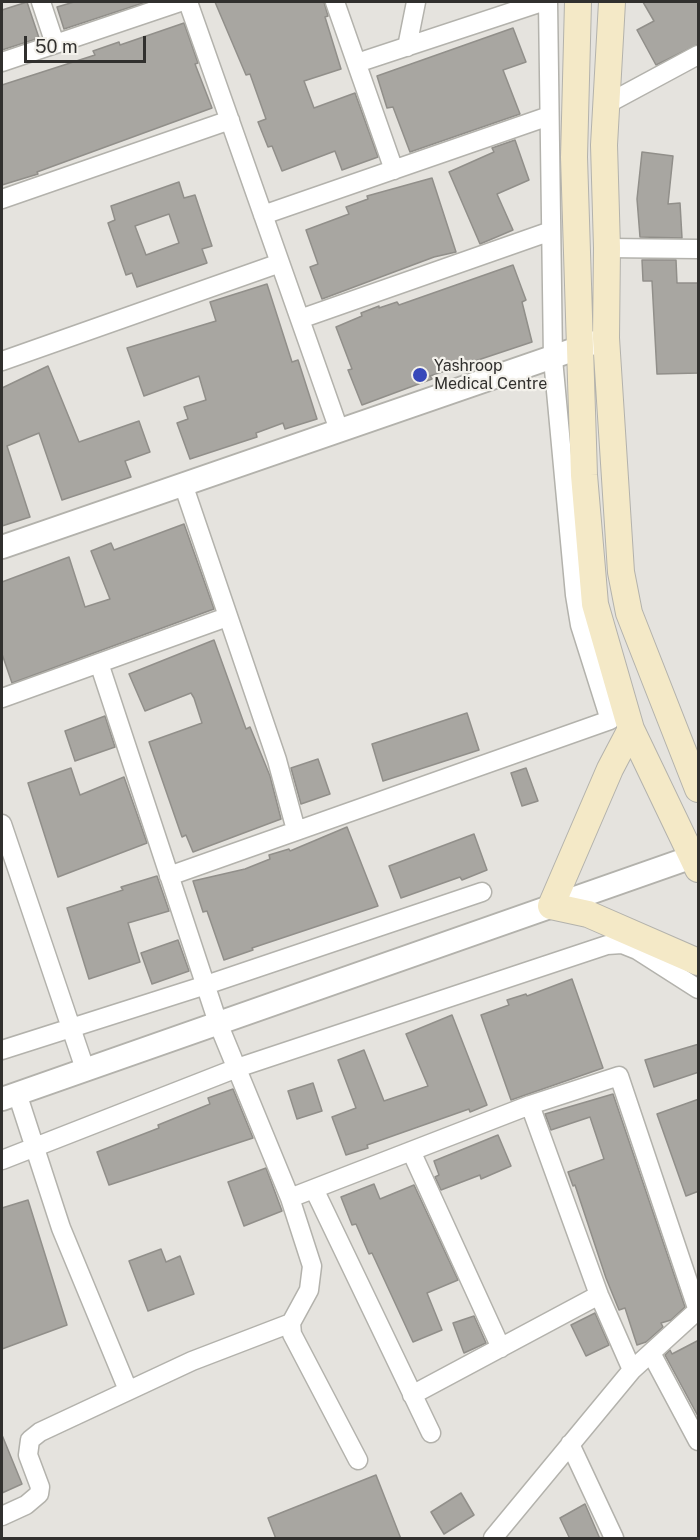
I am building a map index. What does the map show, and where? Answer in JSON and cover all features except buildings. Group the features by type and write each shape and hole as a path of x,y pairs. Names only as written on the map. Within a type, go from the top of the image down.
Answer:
{"main road":[{"path":"578,2 574,157 584,475 595,604 632,729 697,860"},
{"path":"612,2 604,145 607,248 606,338 621,572 629,613 699,789"},
{"path":"632,729 610,769 551,906 588,914 699,962"}],"street":[{"path":"41,2 55,44"},
{"path":"2,62 180,2"},
{"path":"188,2 339,430"},
{"path":"335,2 394,170"},
{"path":"407,47 416,2"},
{"path":"357,63 542,2"},
{"path":"170,876 610,720 586,647 575,595 553,359 548,2"},
{"path":"607,104 699,54"},
{"path":"263,216 549,116"},
{"path":"2,199 230,120"},
{"path":"300,320 551,231"},
{"path":"607,248 699,249"},
{"path":"2,361 280,263"},
{"path":"2,547 183,483 553,359 606,338"},
{"path":"183,483 277,760 296,830"},
{"path":"2,698 227,617"},
{"path":"2,1516 26,1505 39,1494 40,1487 28,1455 30,1440 40,1432 128,1390 291,1323 309,1290 312,1279 312,1266 290,1198 218,1023 99,663"},
{"path":"2,824 85,1069"},
{"path":"128,1390 61,1228 34,1148 9,1096 551,906 697,860"},
{"path":"2,1050 71,1030 482,892"},
{"path":"2,1160 237,1068 607,945 622,944 637,950 699,989"},
{"path":"290,1198 530,1105 619,1077 698,1311 632,1370 493,1539"},
{"path":"530,1105 599,1295 632,1370"},
{"path":"411,1151 501,1348"},
{"path":"314,1189 431,1433"},
{"path":"412,1395 599,1295"},
{"path":"291,1323 297,1347 358,1460"},
{"path":"651,1353 699,1441"},
{"path":"570,1444 614,1539"}],"place":[{"name":"Yashroop Medical Centre","path":"420,375"}]}
